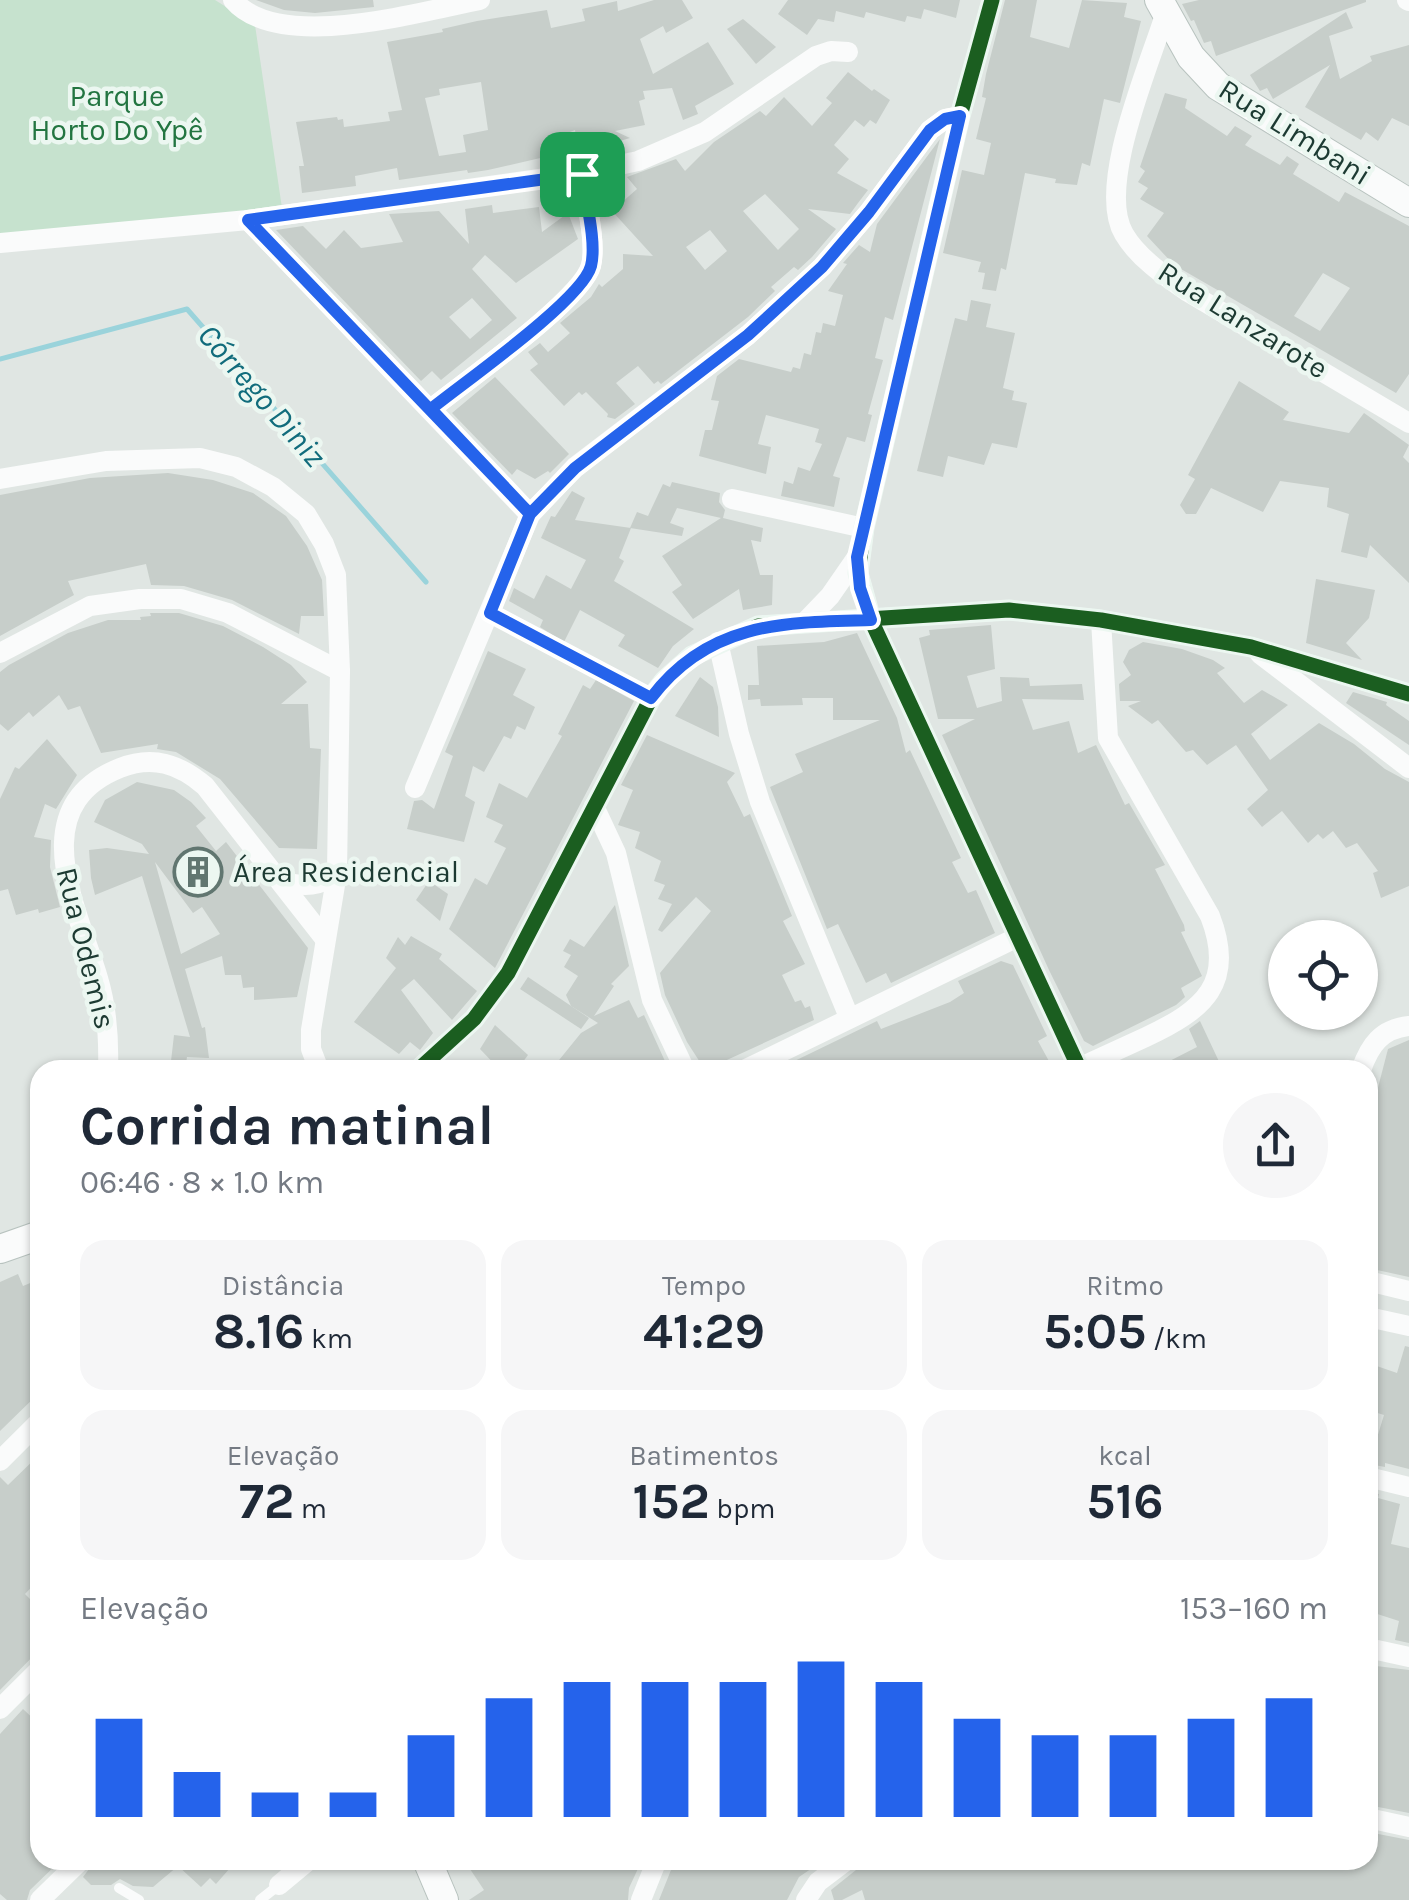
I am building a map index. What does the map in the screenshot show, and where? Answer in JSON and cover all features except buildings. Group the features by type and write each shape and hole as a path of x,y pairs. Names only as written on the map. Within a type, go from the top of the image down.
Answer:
{"main road":[{"name":"Rua Limbani","path":"1162,7 1191,57 1218,86 1409,203"},
{"path":"0,1249 30,1238"},
{"path":"430,1870 444,1900"}],"street":[{"path":"233,0 252,17 286,26 316,26 390,9 480,0"},
{"path":"992,0 960,116 857,557 860,588 871,620 1072,1060"},
{"name":"Rua Lanzarote","path":"1162,7 1120,157 1116,211 1124,234 1158,271 1188,292 1409,422"},
{"path":"0,243 248,220 582,174 638,161 680,145 732,115 816,56 831,51 848,52"},
{"path":"415,788 530,514 590,455 748,335 786,301 847,240 930,130 945,119 960,116"},
{"path":"431,409 566,299 586,277 592,250 582,174"},
{"path":"248,220 530,514"},
{"path":"0,479 106,462 200,458 236,467 273,487 306,514 324,544 336,575 340,671 337,874 311,1030 310,1049 315,1060"},
{"path":"732,499 864,528"},
{"path":"806,621 830,596 857,557"},
{"path":"0,652 90,606 140,599 182,599 228,613 340,671"},
{"path":"432,1060 474,1019 508,972 651,698 676,668 718,642 758,626 1009,610 1101,620 1251,647 1409,694"},
{"path":"1096,1060 1175,1024 1199,1008 1216,981 1220,958 1219,940 1210,916 1108,738 1101,620"},
{"path":"718,642 739,734 760,802 849,1017"},
{"path":"1251,647 1409,768"},
{"name":"Rua Odemis","path":"108,1060 100,983 62,852 65,827 75,804 92,785 117,769 140,762 165,762 186,770 204,786 284,882 325,939"},
{"path":"594,806 616,853 652,1000 680,1060"},
{"path":"284,882 318,884 337,874"},
{"path":"764,1060 1018,937"},
{"path":"1366,1060 1379,1037 1389,1029 1409,1026"},
{"path":"1378,1283 1409,1291"},
{"path":"1378,1319 1409,1326"},
{"path":"0,1461 30,1430"},
{"path":"1378,1480 1409,1487"},
{"path":"1378,1650 1409,1657"},
{"path":"0,1709 30,1679"},
{"path":"1378,1820 1409,1827"},
{"path":"40,1900 71,1870"},
{"path":"279,1885 297,1870"},
{"path":"642,1900 653,1870"},
{"path":"806,1900 818,1882 834,1870"}],"lane":[{"path":"490,613 651,698"},
{"path":"260,1900 279,1885"},
{"path":"119,1888 139,1900"}],"green space":[{"name":"Parque Horto Do Ypê","path":"0,0 215,0 255,25 282,208 0,239"}],"waterway":[{"name":"Córrego Diniz","path":"0,359 187,309 426,582"}],"cycle path":[{"path":"992,0 960,116 864,528 858,573 871,620 1075,1060"},
{"path":"429,1060 474,1019 508,973 651,698 692,656 758,626 1009,610 1101,620 1251,647 1409,694"}],"place":[{"name":"Área Residencial","path":"198,872"}],"route":[{"path":"582,174 248,220 530,514 590,455 748,335 786,301 847,240 930,130 945,119 960,116 857,557 860,588 871,620 806,621 758,626 738,633 692,656 676,668 651,698 490,613 530,514 431,409 566,299 586,277 592,250 582,174"}]}
